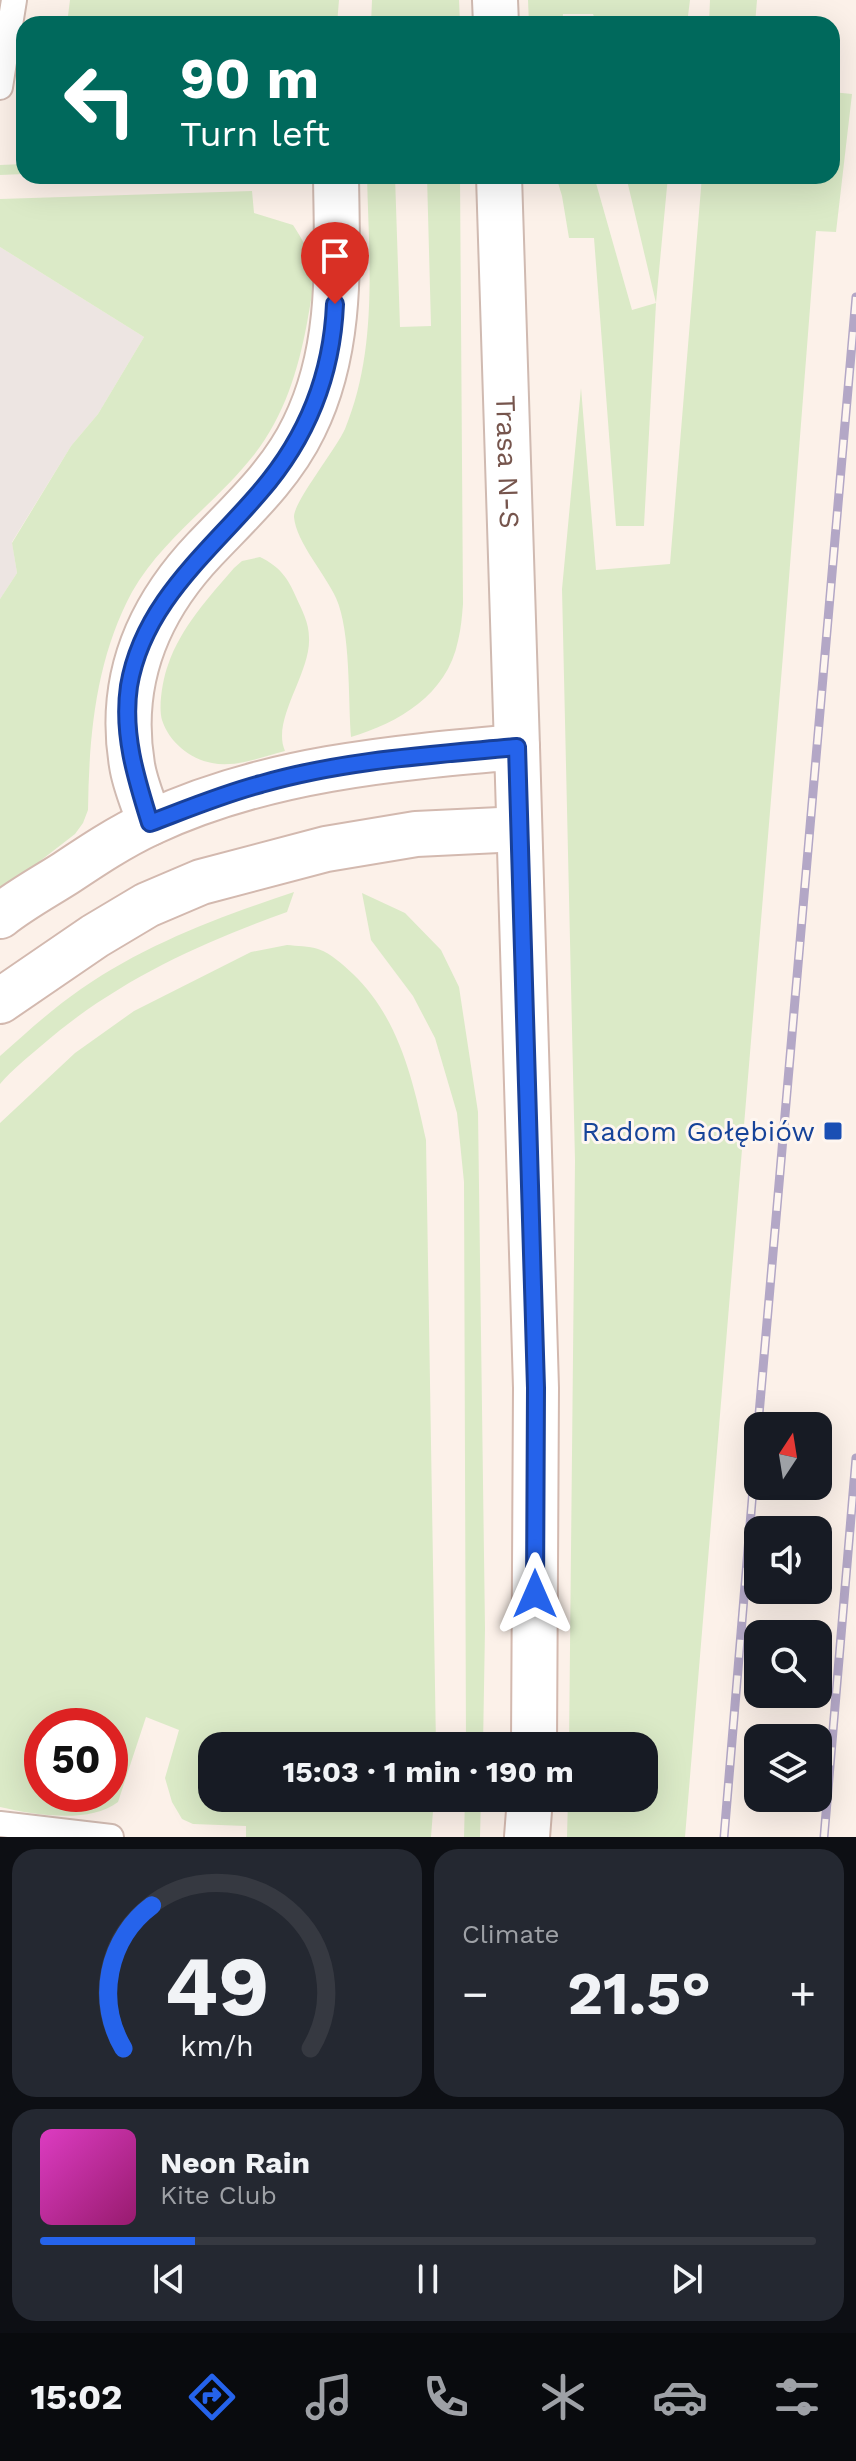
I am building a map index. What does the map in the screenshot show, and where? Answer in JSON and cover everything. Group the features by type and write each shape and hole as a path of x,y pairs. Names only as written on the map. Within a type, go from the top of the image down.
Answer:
{"main road":[{"path":"150,823 132,768 128,728 129,686 144,639 165,597 201,553 270,480 304,428 317,398 328,366 334,331 336,184"},
{"name":"Trasa N-S","path":"499,184 536,1388 534,1732"},
{"path":"0,916 150,823 261,784 321,770 408,757 517,747"},
{"path":"0,1001 95,936 147,905 201,882 326,849 416,834 519,829"},
{"path":"527,1837 529,1812"}],"lane":[{"path":"0,87 14,0"},
{"path":"0,1824 111,1837"}],"shaded area":[{"path":"0,247 144,337 98,414 71,446 12,542 17,573 0,599"}],"green space":[{"path":"70,0 339,0 338,16 68,16"},
{"path":"372,0 459,0 460,16 371,16"},
{"path":"528,0 690,0 688,16 529,16"},
{"path":"710,0 757,0 756,16 709,16"},
{"path":"840,93 852,94 836,232 816,231 685,1837 567,1837 568,1812 658,1812 658,1732 569,1732 575,1161 562,589 581,388 596,570 670,564 701,184 840,184"},
{"path":"16,164 16,174 0,175 0,165"},
{"path":"367,184 395,184 400,327 431,326 427,184 460,184 463,604 459,636 452,660 432,691 403,715 351,737 347,647 341,612 300,537 294,517 300,500 345,429 356,399 367,336 370,272"},
{"path":"558,184 596,184 632,310 656,303 644,526 616,526 594,238 569,238"},
{"path":"628,184 667,184 656,303"},
{"path":"252,191 254,213 293,225 307,251 313,272 310,308 288,393 273,426 253,456 158,555 132,592 120,617 97,698 90,753 88,810 83,823 75,834 0,892 0,599 17,573 12,543 71,446 98,414 144,337 0,247 0,199"},
{"path":"260,557 273,564 286,578 309,632 308,652 283,725 285,751 239,763 212,763 196,758 181,748 165,728 161,708 164,677 180,638 206,601 242,561"},
{"path":"294,892 287,912 157,967 97,1003 41,1046 0,1084 0,1056 81,989 157,945 238,911"},
{"path":"362,893 405,913 441,950 459,987 478,1112 485,1629 483,1732 466,1732 464,1182 457,1113 435,1038 413,996 371,940"},
{"path":"287,945 314,948 332,956 369,991 402,1051 426,1140 436,1732 198,1732 198,1812 433,1812 431,1837 246,1837 246,1826 193,1824 182,1819 172,1802 165,1778 179,1730 146,1717 128,1772 128,1708 24,1708 24,1812 0,1807 0,1123 75,1053 134,1011 251,952"},
{"path":"24,1812 96,1812 61,1816"},
{"path":"465,1812 481,1812 480,1837 464,1837"}],"railway":[{"path":"759,1412 856,297"},
{"path":"824,1837 856,1458"},
{"path":"724,1837 752,1500"}],"place":[{"name":"Radom Gołębiów","path":"833,1131"}],"route":[{"path":"335,304 328,366 304,428 260,492 201,553 165,597 144,639 129,686 128,728 132,768 150,823 261,784 321,770 408,757 517,747 536,1388 535,1594"}]}
